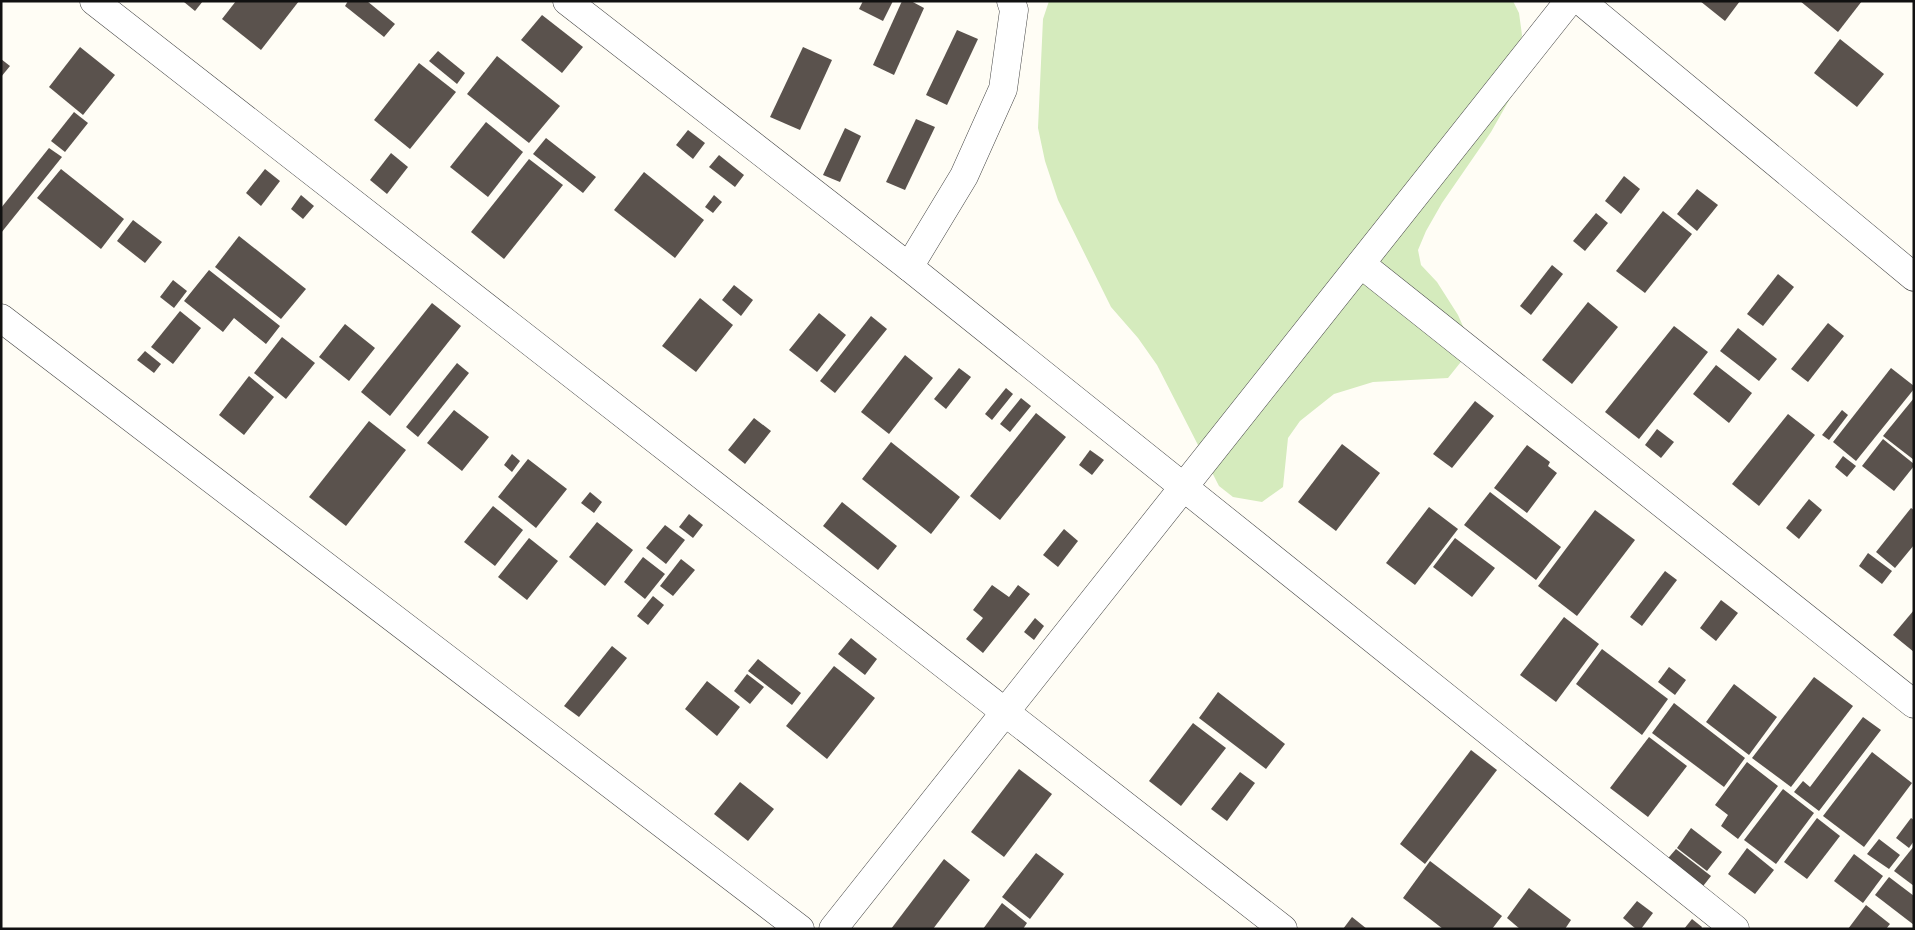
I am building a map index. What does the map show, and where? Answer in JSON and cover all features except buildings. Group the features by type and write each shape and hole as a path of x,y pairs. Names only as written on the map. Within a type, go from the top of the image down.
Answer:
{"street":[{"path":"94,1 1283,929"},
{"path":"567,1 909,267 1735,929"},
{"path":"909,267 964,176 1003,89 1014,10 1012,1"},
{"path":"832,929 1569,1"},
{"path":"1581,1 1914,277"},
{"path":"1360,264 1914,704"},
{"path":"1,318 800,929"}],"green space":[{"path":"1049,1 1513,1 1519,13 1522,35 1512,95 1491,132 1442,203 1426,231 1418,250 1421,265 1437,282 1458,315 1466,333 1464,358 1448,378 1373,382 1334,394 1300,421 1288,438 1283,487 1262,502 1233,497 1219,486 1157,365 1138,338 1111,307 1058,200 1045,161 1038,128 1043,19"}]}
